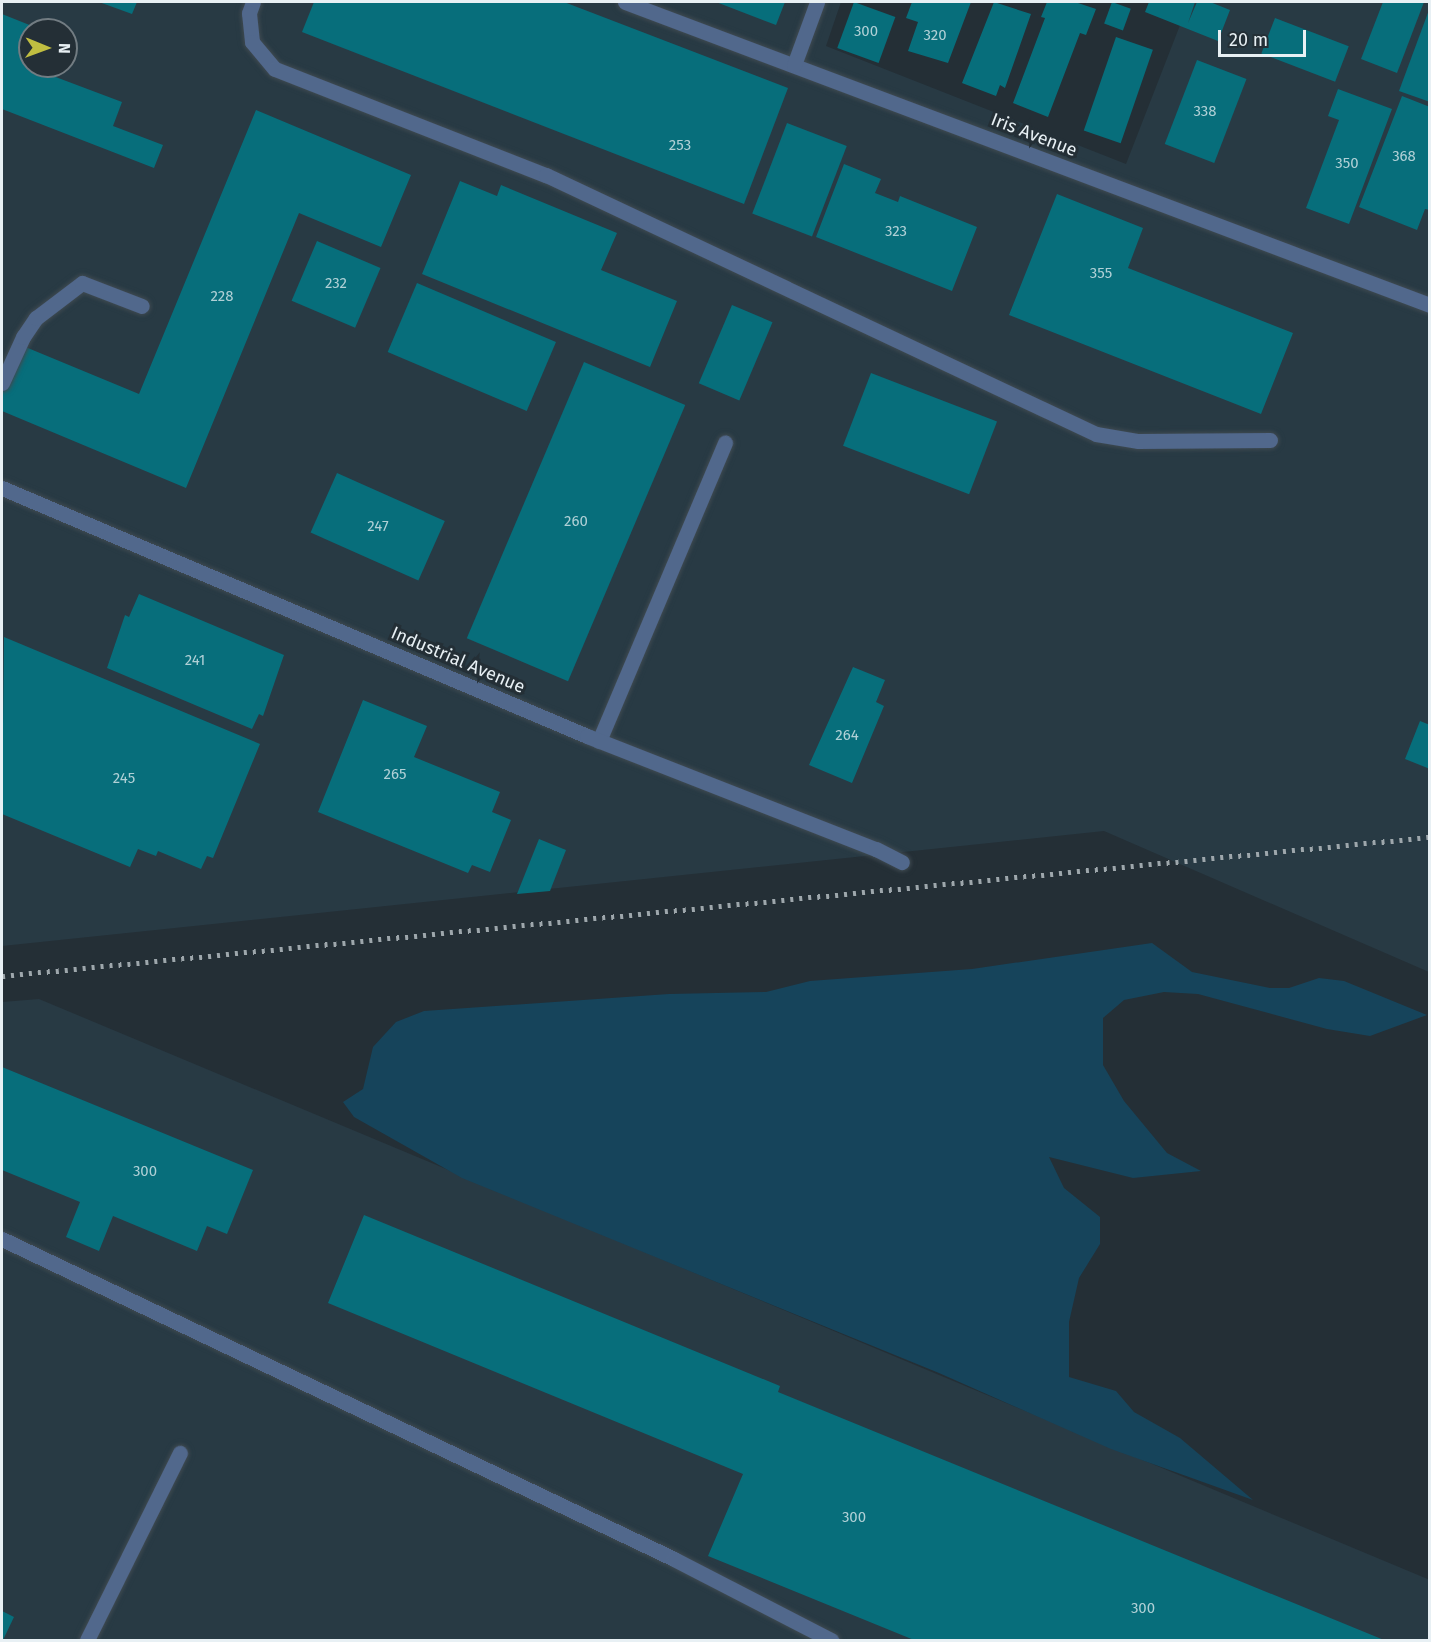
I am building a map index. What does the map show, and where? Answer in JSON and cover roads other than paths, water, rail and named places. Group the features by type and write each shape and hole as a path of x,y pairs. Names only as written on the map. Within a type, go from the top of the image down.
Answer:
{"street":[{"path":"253,2 249,13 252,42 274,69 546,175 1096,434 1138,441 1270,440"},
{"name":"Iris Avenue","path":"625,2 1430,304"},
{"path":"794,65 818,2"},
{"path":"2,383 23,336 36,318 82,283 142,306"},
{"path":"599,741 725,443"},
{"name":"Industrial Avenue","path":"2,488 599,741 876,849 902,862"},
{"path":"2,1239 674,1559 831,1641"},
{"path":"87,1641 180,1453"}],"railway":[{"path":"2,976 1430,837"}]}
